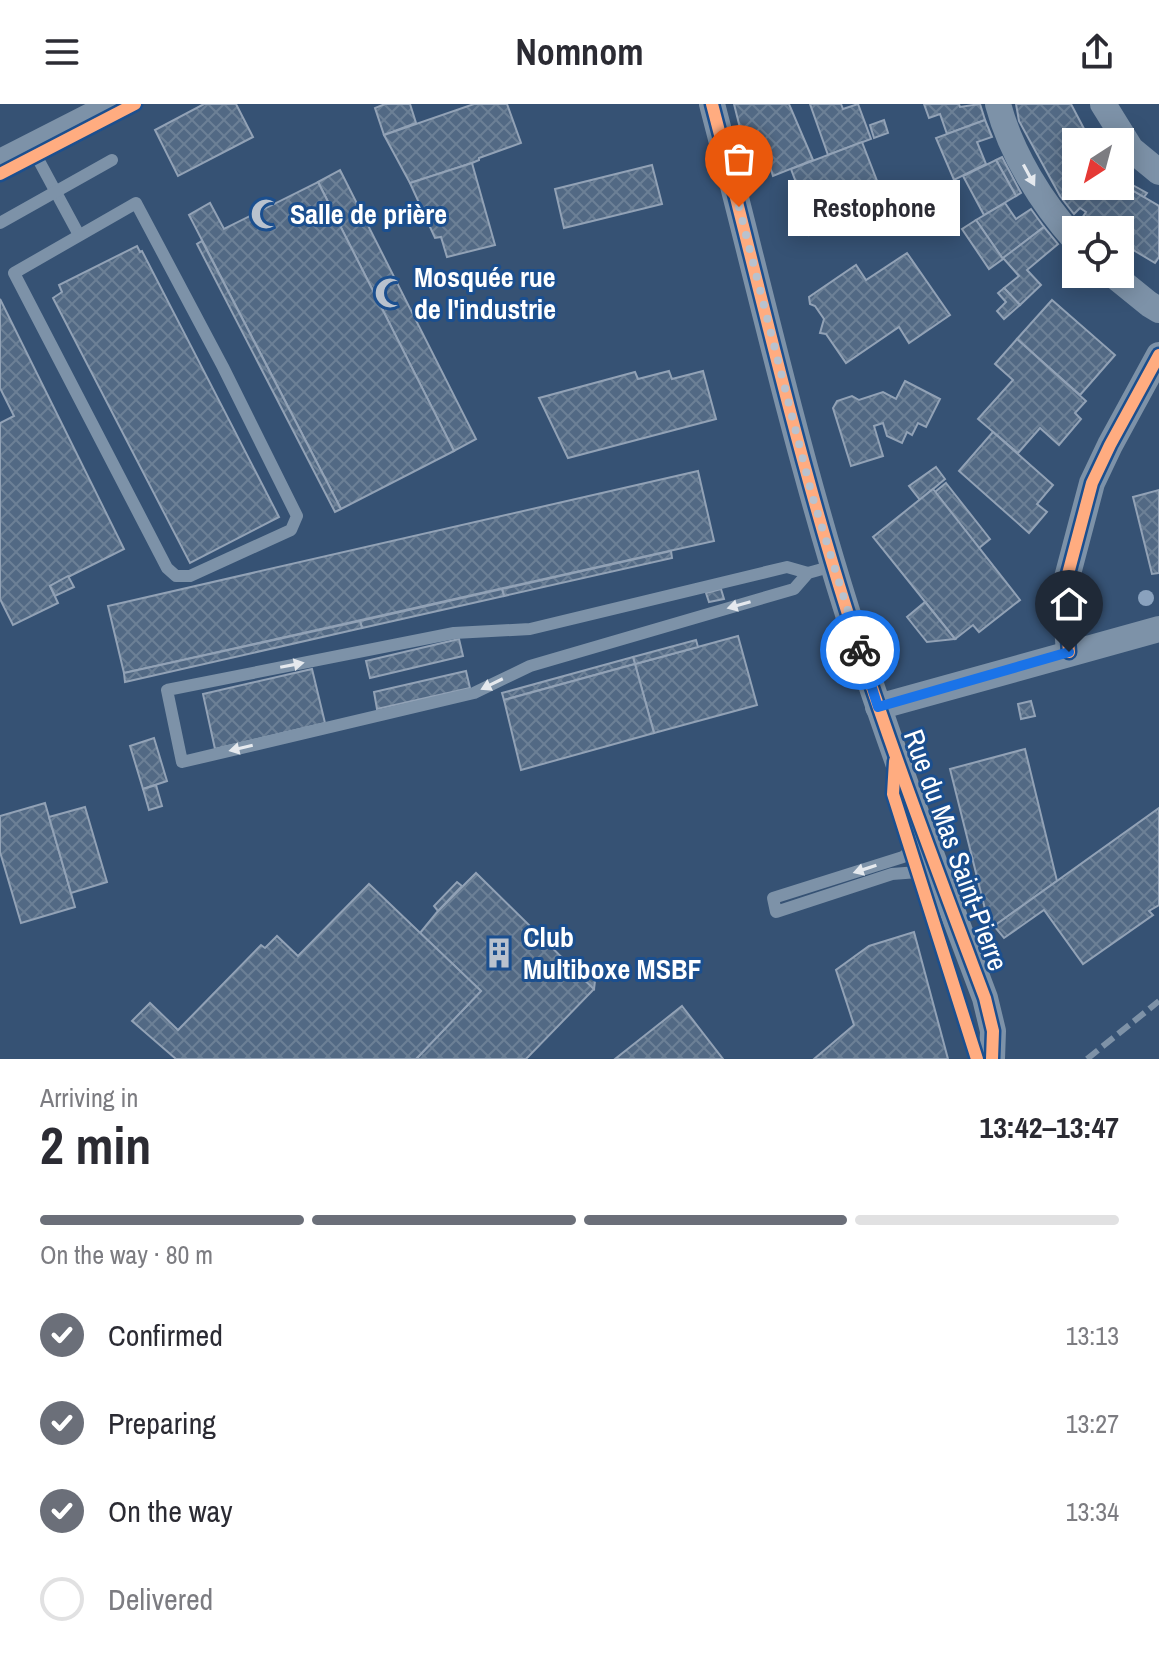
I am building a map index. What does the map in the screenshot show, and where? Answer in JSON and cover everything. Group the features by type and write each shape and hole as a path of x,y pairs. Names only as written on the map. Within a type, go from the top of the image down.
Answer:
{"street":[{"path":"0,162 114,104"},
{"name":"Rue du Mas Saint-Pierre","path":"712,104 783,385 833,566 878,707 985,998 993,1031 992,1059"},
{"path":"998,104 1038,192 1062,223"},
{"path":"1103,104 1131,149 1159,172"},
{"path":"1130,288 1159,310"},
{"path":"1069,652 1064,589 1092,483 1159,355"},
{"path":"878,707 1159,629"}],"lane":[{"path":"31,146 79,235"},
{"path":"0,223 112,160"},
{"path":"136,203 295,509 296,522 291,530 190,576 176,576 167,568 14,273 79,235 136,203"},
{"path":"808,573 794,589 530,666 474,693 182,762 167,690 454,633 530,629 787,567 808,573 833,566"},
{"path":"921,827 917,846 903,857 773,898 776,912 892,874 918,872 941,881"}],"building":[{"path":"204,104 236,104 253,137 178,176 155,130"},
{"path":"385,104 410,104 416,123 384,135 375,108"},
{"path":"474,104 507,104 521,143 410,183 384,135"},
{"path":"734,104 789,104 813,160 773,176 770,167 751,172"},
{"path":"810,104 841,104 843,109 858,104 871,139 828,155"},
{"path":"924,104 959,104 960,107 980,104 985,120 947,134 940,114 929,118"},
{"path":"1016,104 1071,104 1084,128 1062,128 1062,199 1060,196 1019,121"},
{"path":"884,120 888,133 874,138 870,125"},
{"path":"985,120 992,137 977,142 986,164 954,180 936,138"},
{"path":"862,142 884,199 846,214 848,221 809,235 797,204 803,201 791,169"},
{"path":"1002,157 1021,193 1016,196 996,160"},
{"path":"996,160 1016,196 984,215 963,176"},
{"path":"472,163 495,245 447,257 441,237 435,238 410,183"},
{"path":"652,165 662,204 564,228 555,189"},
{"path":"340,170 476,439 454,451 318,182"},
{"path":"318,182 454,451 341,509 189,215 210,203 224,229"},
{"path":"1134,186 1147,193 1144,197 1134,191"},
{"path":"1134,191 1159,206 1159,257 1155,263 1134,250 1134,216 1083,216 1086,212 1080,208 1074,214 1063,200 1134,200"},
{"path":"1005,203 1016,219 1031,209 1044,227 1003,259 976,220"},
{"path":"976,220 1003,259 989,269 962,229"},
{"path":"1044,227 1058,244 1027,270 1041,285 1020,305 1004,288 1019,276 1003,258"},
{"path":"202,241 341,509 335,512 197,244"},
{"path":"137,246 279,517 190,563 53,298 62,292 59,285"},
{"path":"907,253 950,315 909,343 899,327 846,363 826,334 820,333 824,319 810,304 809,297 856,265 866,280"},
{"path":"1004,288 1020,305 1004,319 997,311 1006,302 998,293"},
{"path":"0,299 124,549 50,586 58,603 13,625 0,599 0,423 14,416 0,388"},
{"path":"1052,300 1115,355 1080,395 1017,339"},
{"path":"1017,339 1086,401 1075,413 1081,419 1059,445 1040,428 1018,453 978,419 1013,380 995,364"},
{"path":"669,371 672,379 703,371 716,419 568,458 539,398 635,372 638,379"},
{"path":"905,381 940,399 926,427 918,423 912,435 907,432 902,443 887,436 883,423 874,426 883,456 851,466 833,408 837,401 852,396 859,400 883,392 896,399"},
{"path":"993,432 1053,485 1037,504 1047,512 1029,533 959,471"},
{"path":"936,467 945,479 920,500 909,486"},
{"path":"698,471 714,541 124,673 108,606"},
{"path":"946,483 990,539 979,548 935,492"},
{"path":"933,489 1020,600 979,632 973,625 955,639 873,537"},
{"path":"1159,490 1159,573 1152,574 1133,497"},
{"path":"671,551 672,558 504,596 502,589"},
{"path":"68,576 74,587 55,596 50,586"},
{"path":"502,589 504,596 362,628 360,621"},
{"path":"721,589 724,599 709,602 706,593"},
{"path":"925,602 955,639 927,642 907,617"},
{"path":"360,621 362,628 125,682 124,673"},
{"path":"738,636 757,705 654,733 635,664"},
{"path":"459,639 463,656 370,678 366,661"},
{"path":"696,640 698,647 635,664 633,657"},
{"path":"633,657 635,664 504,700 502,693"},
{"path":"635,664 654,733 521,770 504,700"},
{"path":"312,669 325,723 215,749 203,694"},
{"path":"466,671 470,688 377,709 374,692"},
{"path":"1031,701 1035,716 1021,719 1018,704"},
{"path":"154,738 167,781 143,789 130,746"},
{"path":"1025,749 1057,881 990,929 950,769"},
{"path":"156,785 162,806 149,810 143,789"},
{"path":"45,803 75,907 21,923 0,852 0,816"},
{"path":"85,807 107,882 71,893 49,817"},
{"path":"1159,808 1159,905 1149,911 1153,915 1083,964 1044,910 1004,938 994,926"},
{"name":"Club Multiboxe MSBF","path":"476,873 594,989 526,1059 416,1059 481,991 420,933"},
{"path":"457,882 462,886 438,911 434,906"},
{"path":"369,884 481,991 416,1059 176,1059 132,1021 150,1003 178,1030 261,945 265,948 277,936 298,956"},
{"path":"914,932 948,1059 814,1059 854,1025 836,970 869,946"},
{"path":"583,969 595,981 594,989 578,974"},
{"path":"682,1006 723,1059 615,1059"}],"railway":[{"path":"1087,1059 1159,1001"}],"cycle path":[{"path":"0,174 135,104"},
{"path":"712,104 832,562 924,836 985,998 993,1031 992,1059"},
{"path":"1069,652 1064,589 1092,483 1159,355"},
{"path":"895,761 893,794 977,1059"}],"way so far":[{"path":"739,207 812,495 860,650"}],"place":[{"name":"Restophone","path":"739,207"},
{"name":"Salle de prière","path":"266,214"},
{"name":"Mosquée rue de l'industrie","path":"390,293"},
{"name":"Club Multiboxe MSBF","path":"499,953"}],"route":[{"path":"860,650 878,707 1069,652"}]}
